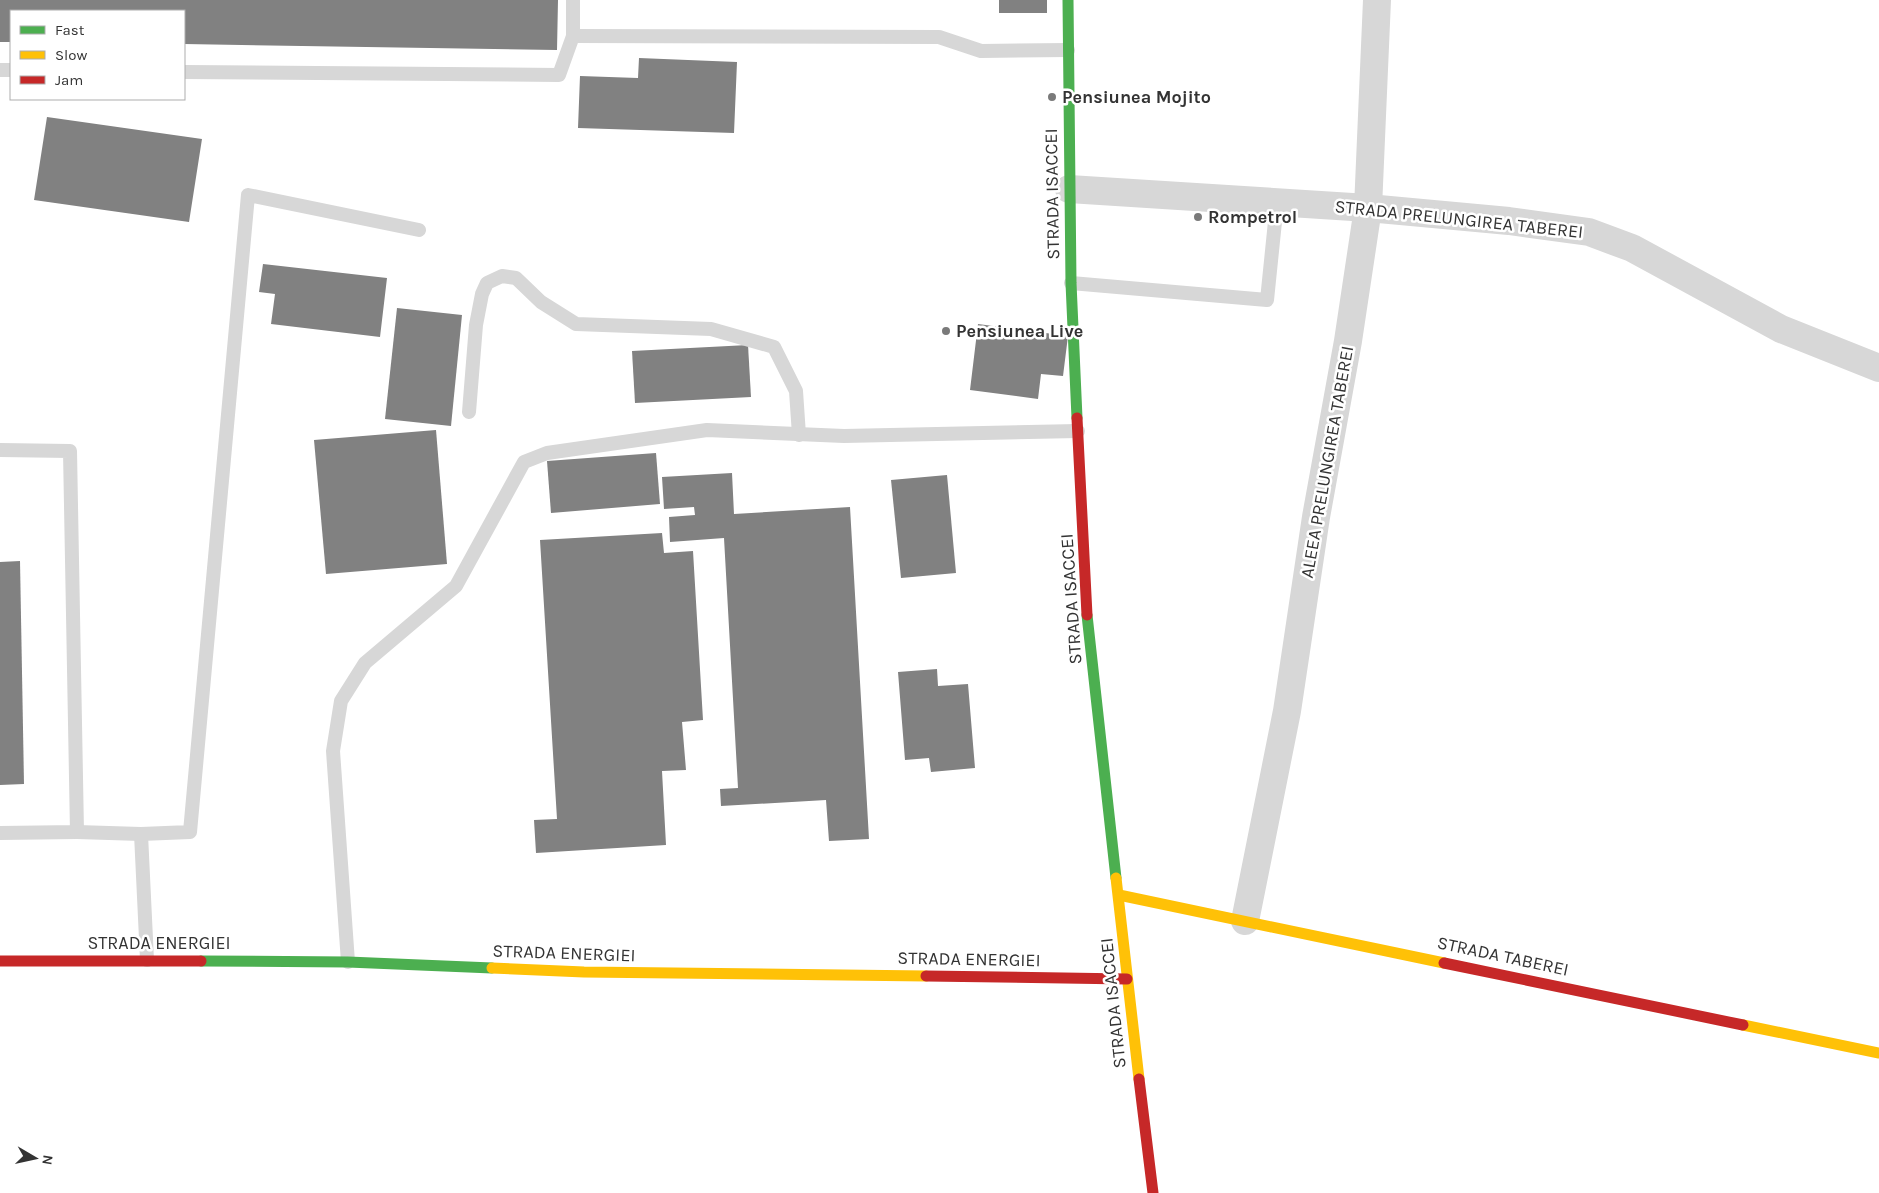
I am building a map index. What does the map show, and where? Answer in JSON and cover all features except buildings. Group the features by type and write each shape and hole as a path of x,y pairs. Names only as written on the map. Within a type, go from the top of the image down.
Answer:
{"street":[{"name":"STRADA ISACCEI","path":"1068,0 1071,283 1086,602 1127,978 1153,1193"},
{"name":"ALEEA PRELUNGIREA TABEREI","path":"1246,921 1287,711 1316,517 1348,341 1368,208 1377,0"},
{"name":"STRADA PRELUNGIREA TABEREI","path":"1069,189 1368,208 1589,232 1632,248 1781,329 1879,368"},
{"name":"STRADA TABEREI","path":"1119,895 1879,1053"},
{"name":"STRADA ENERGIEI","path":"0,961 348,962 584,972 1127,978"}],"lane":[{"path":"185,72 559,75 572,36 574,0"},
{"path":"572,36 939,37 981,51 1068,50"},
{"path":"0,833 77,832 141,834 190,832 248,195 419,230"},
{"path":"1071,283 1267,300 1278,202"},
{"path":"468,412 478,309 487,283 502,276 516,278 541,302 576,324 712,329 774,347 796,391 799,434"},
{"path":"348,962 333,751 341,701 365,663 456,586 524,462 547,453 707,430 844,436 1078,431"},
{"path":"0,450 70,450 77,832"},
{"path":"141,834 147,960"}],"traffic: fast":[{"path":"1068,0 1071,283 1077,418"},
{"path":"1087,615 1116,878"},
{"path":"201,961 348,962 492,968"}],"traffic: slow":[{"path":"1116,878 1139,1079"},
{"path":"1119,895 1444,963"},
{"path":"492,968 584,972 926,976"},
{"path":"1743,1025 1879,1053"}],"traffic: jam":[{"path":"1077,418 1087,615"},
{"path":"0,961 201,961"},
{"path":"1444,963 1743,1025"},
{"path":"926,976 1127,979"},
{"path":"1139,1079 1153,1193"}],"place":[{"name":"Pensiunea Mojito","path":"1052,97"},
{"name":"Rompetrol","path":"1198,217"},
{"name":"Pensiunea Live","path":"946,331"}]}
